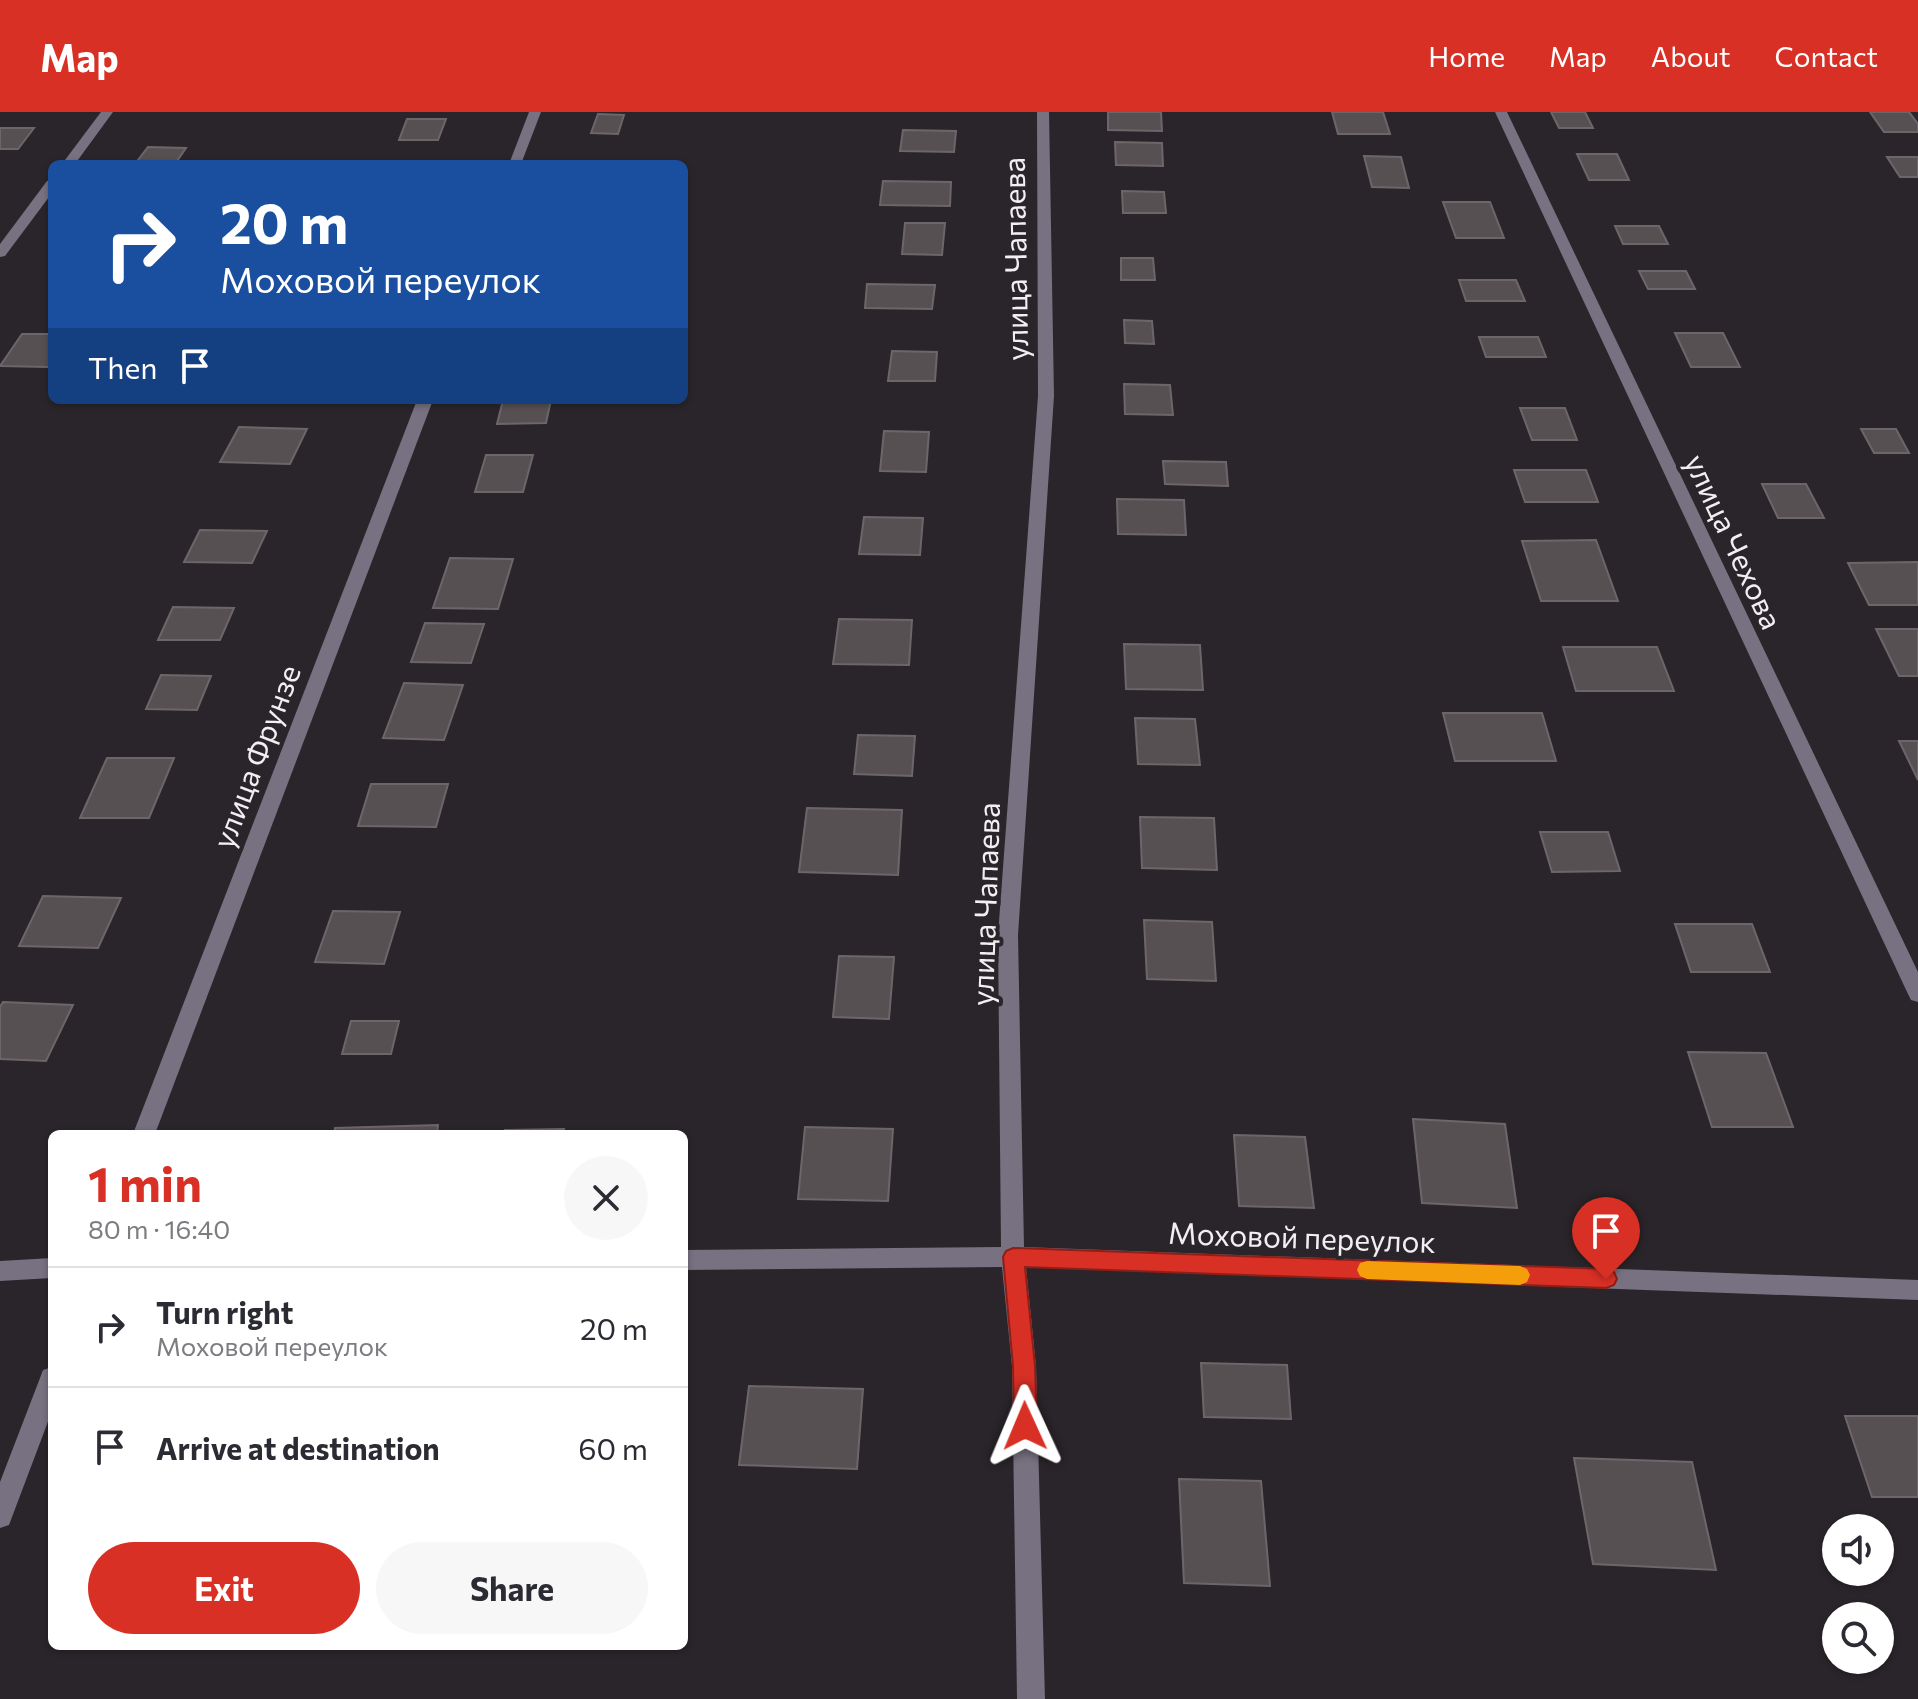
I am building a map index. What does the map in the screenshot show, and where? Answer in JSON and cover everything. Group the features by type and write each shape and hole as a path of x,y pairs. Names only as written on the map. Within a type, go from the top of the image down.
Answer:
{"street":[{"path":"71,160 107,112"},
{"path":"517,160 535,112"},
{"name":"улица Чапаева","path":"1031,1699 1024,1366 1013,1257 1008,935 1046,396 1043,112"},
{"name":"улица Чехова","path":"1501,112 1918,994"},
{"path":"0,253 48,189"},
{"name":"улица Фрунзе","path":"146,1130 423,404"},
{"name":"Моховой переулок","path":"688,1260 1013,1257 1918,1290"},
{"path":"0,1271 48,1268"},
{"path":"0,1516 48,1389"}],"building":[{"path":"1108,112 1161,112 1162,131 1108,130"},
{"path":"1332,112 1383,112 1390,134 1338,134"},
{"path":"1551,112 1585,112 1593,128 1559,128"},
{"path":"1870,112 1909,112 1918,124 1918,132 1884,132"},
{"path":"598,114 624,115 618,134 591,133"},
{"path":"407,119 446,119 438,140 399,140"},
{"path":"0,128 34,128 18,149 0,149"},
{"path":"903,130 956,131 954,152 900,151"},
{"path":"1115,142 1162,143 1163,166 1116,165"},
{"path":"148,147 186,148 178,160 138,160"},
{"path":"1577,154 1617,154 1629,180 1589,180"},
{"path":"1364,156 1401,157 1409,188 1372,187"},
{"path":"1887,157 1918,157 1918,177 1900,177"},
{"path":"883,181 951,182 950,206 880,205"},
{"path":"1122,191 1164,192 1166,213 1123,213"},
{"path":"1443,202 1490,202 1504,238 1456,238"},
{"path":"905,223 945,223 942,255 902,254"},
{"path":"1615,226 1659,226 1668,244 1623,244"},
{"path":"1121,258 1153,258 1155,280 1121,280"},
{"path":"1639,271 1686,271 1695,289 1648,289"},
{"path":"1459,280 1516,280 1525,301 1466,301"},
{"path":"867,284 935,285 932,309 865,308"},
{"path":"1124,320 1152,321 1154,344 1125,343"},
{"path":"1675,333 1723,333 1740,367 1691,367"},
{"path":"22,334 48,334 48,367 0,366"},
{"path":"1479,337 1538,337 1546,357 1486,357"},
{"path":"892,351 937,352 935,381 888,381"},
{"path":"1124,384 1170,385 1173,415 1125,414"},
{"path":"502,404 550,404 546,423 497,424"},
{"path":"1520,408 1565,408 1577,440 1532,440"},
{"path":"239,427 307,429 290,464 220,462"},
{"path":"1861,429 1896,429 1909,453 1874,453"},
{"path":"884,431 929,432 926,472 880,471"},
{"path":"486,455 533,455 523,492 475,492"},
{"path":"1163,461 1226,462 1228,486 1165,484"},
{"path":"1514,470 1586,470 1598,502 1525,502"},
{"path":"1762,484 1806,484 1824,518 1778,518"},
{"path":"1117,499 1184,500 1186,535 1118,534"},
{"path":"864,517 923,518 920,555 859,554"},
{"path":"200,530 267,531 252,563 184,562"},
{"path":"1596,540 1618,601 1541,601 1522,541"},
{"path":"450,558 513,559 498,609 433,608"},
{"path":"1918,562 1918,605 1869,605 1848,563"},
{"path":"173,607 234,608 220,640 158,640"},
{"path":"839,619 912,620 909,665 833,664"},
{"path":"425,623 484,624 471,663 411,662"},
{"path":"1876,629 1918,629 1918,676 1899,676"},
{"path":"1124,644 1200,645 1203,690 1126,689"},
{"path":"1563,647 1657,647 1674,691 1576,691"},
{"path":"161,675 211,676 197,710 146,709"},
{"path":"404,683 463,685 444,740 383,738"},
{"path":"1443,713 1542,713 1556,761 1455,761"},
{"path":"1135,718 1195,719 1200,765 1138,764"},
{"path":"858,735 915,736 912,776 854,774"},
{"path":"1899,741 1918,741 1918,780"},
{"path":"107,758 174,758 149,818 80,818"},
{"path":"371,784 448,784 436,827 358,826"},
{"path":"807,808 902,810 898,875 799,872"},
{"path":"1140,817 1214,818 1217,870 1142,868"},
{"path":"1540,832 1608,832 1620,871 1552,872"},
{"path":"43,896 121,898 98,948 19,946"},
{"path":"333,911 400,912 384,964 315,962"},
{"path":"1144,920 1212,922 1216,981 1147,979"},
{"path":"1675,924 1752,924 1770,972 1691,972"},
{"path":"839,956 894,957 889,1019 833,1017"},
{"path":"3,1002 73,1005 46,1061 0,1059 0,1007"},
{"path":"351,1021 399,1021 391,1054 342,1054"},
{"path":"1688,1052 1766,1053 1793,1127 1712,1127"},
{"path":"1413,1119 1505,1124 1517,1208 1422,1203"},
{"path":"438,1125 437,1130 335,1128"},
{"path":"805,1127 893,1129 888,1201 798,1199"},
{"path":"1234,1135 1305,1137 1314,1208 1239,1206"},
{"path":"1201,1363 1287,1365 1291,1419 1204,1417"},
{"path":"749,1386 863,1389 857,1469 739,1465"},
{"path":"1845,1416 1918,1416 1918,1497 1872,1497"},
{"path":"1574,1458 1692,1462 1716,1570 1593,1564"},
{"path":"1179,1479 1261,1481 1270,1586 1184,1583"}],"slow traffic":[{"path":"1367,1270 1520,1275"}],"route":[{"path":"1025,1426 1024,1366 1013,1257 1606,1279"}]}
